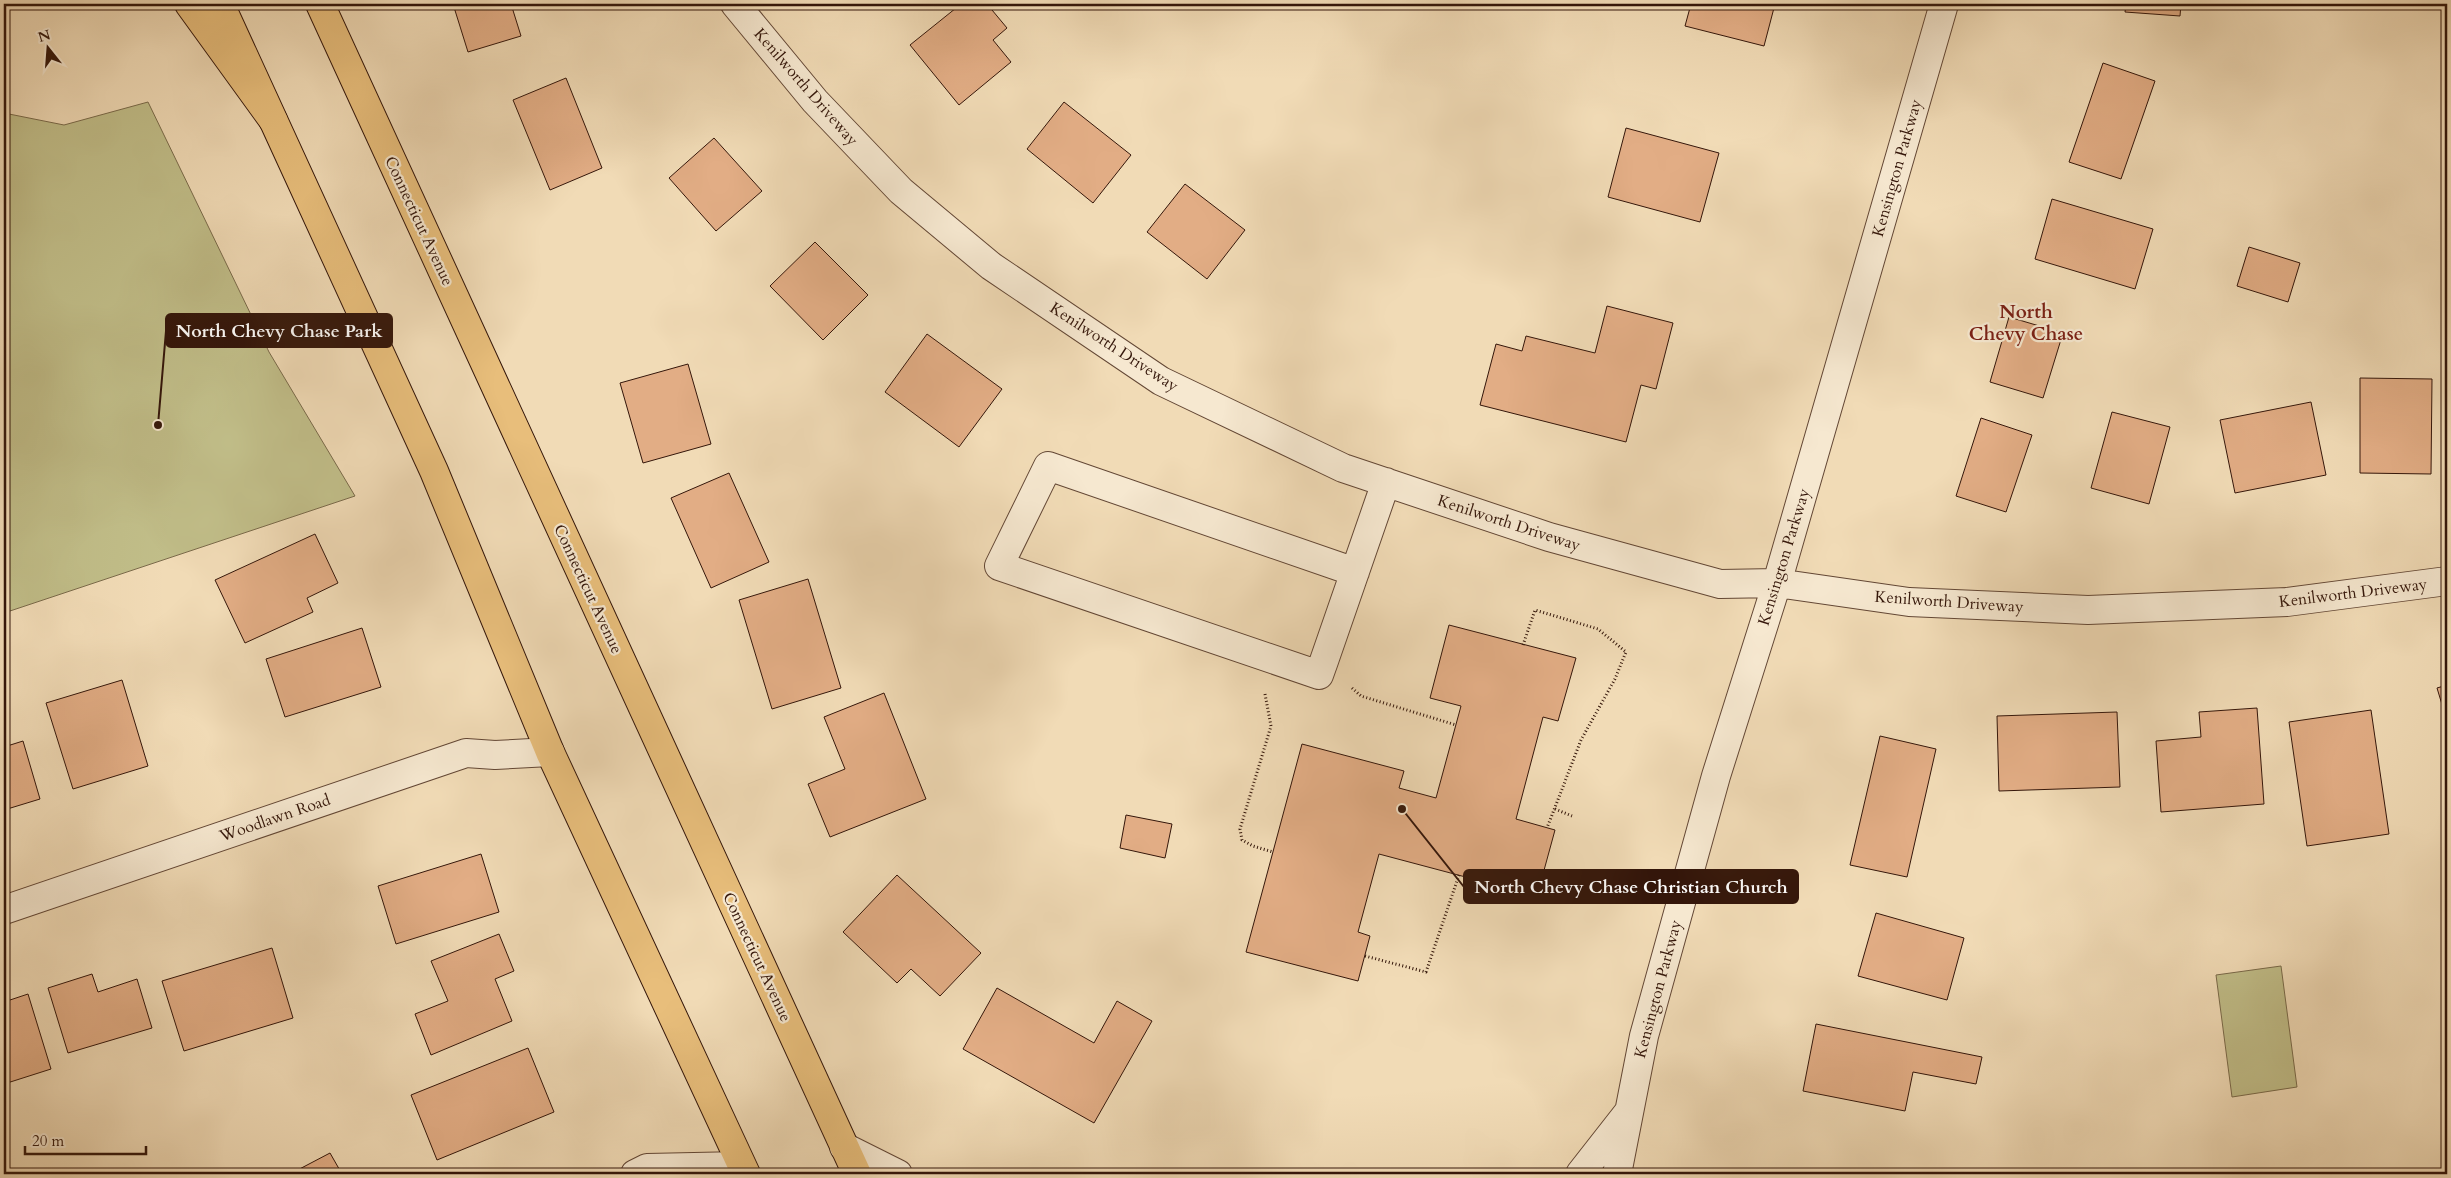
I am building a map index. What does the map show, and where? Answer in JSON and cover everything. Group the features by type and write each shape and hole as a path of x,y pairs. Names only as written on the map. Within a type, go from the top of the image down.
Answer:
{"main road":[{"path":"189,4 273,120"},
{"path":"220,4 434,470 550,752 743,1170"},
{"name":"Connecticut Avenue","path":"320,4 857,1174"}],"street":[{"name":"Kenilworth Driveway","path":"735,4 815,101 901,191 991,266 1161,381 1343,468 1549,537 1720,584 1777,583 1909,602 2088,610 2287,602 2447,581"},
{"name":"Kensington Parkway","path":"1617,1174 1644,1036 1713,785 1777,583 1944,4"},
{"path":"1355,572 1048,466 999,566 1320,675 1386,482"},
{"name":"Woodlawn Road","path":"4,910 466,753 496,755 550,752"},
{"name":"Kensington Parkway","path":"1580,1174 1629,1111"},
{"path":"844,1147 898,1174"},
{"path":"641,1171 743,1170"}],"path":[{"path":"1523,645 1535,610 1598,630 1626,652 1615,679 1581,740 1548,828"},
{"path":"1258,654 1271,726 1240,829 1242,840 1253,846 1273,852"},
{"path":"1324,661 1361,696 1456,725"},
{"path":"1555,808 1572,816"},
{"path":"1365,956 1426,972 1459,875"}],"shaded area":[{"path":"148,102 269,352 355,496 4,613 4,113 64,125"},
{"path":"2281,966 2297,1087 2232,1097 2216,975"}],"building":[{"path":"453,4 511,4 521,36 468,52"},
{"path":"961,4 987,4 1007,28 993,40 1011,62 959,105 910,45"},
{"path":"1691,4 1775,4 1764,46 1685,26"},
{"path":"2126,4 2181,4 2180,16 2125,12"},
{"path":"2103,63 2155,81 2121,179 2069,162"},
{"path":"566,78 602,168 550,190 513,100"},
{"path":"1064,102 1131,155 1093,203 1027,149"},
{"path":"1626,128 1719,153 1700,222 1608,197"},
{"path":"714,138 762,191 716,231 669,178"},
{"path":"1185,184 1245,230 1207,279 1147,232"},
{"path":"2052,199 2153,229 2135,289 2035,259"},
{"path":"815,242 868,295 823,340 770,286"},
{"path":"2249,247 2300,263 2288,302 2237,286"},
{"path":"1607,306 1673,323 1656,389 1641,385 1626,442 1480,405 1496,344 1522,351 1526,336 1595,353"},
{"path":"2009,317 2063,333 2043,398 1990,382"},
{"path":"927,334 1002,389 959,447 885,392"},
{"path":"688,364 711,444 643,463 620,383"},
{"path":"2360,378 2432,379 2431,474 2360,473"},
{"path":"2311,402 2326,475 2235,493 2220,420"},
{"path":"2112,412 2170,427 2149,504 2091,488"},
{"path":"1981,418 2032,435 2006,512 1956,496"},
{"path":"729,473 769,562 711,588 671,498"},
{"path":"315,534 338,583 307,598 313,612 245,643 215,580"},
{"path":"808,579 841,688 772,709 739,600"},
{"path":"1449,625 1576,658 1558,721 1543,717 1516,819 1555,830 1537,896 1379,854 1358,932 1370,936 1358,981 1246,952 1302,744 1404,771 1399,788 1436,798 1461,706 1430,698"},
{"path":"362,628 381,687 285,717 266,659"},
{"path":"122,680 148,766 73,789 46,703"},
{"path":"2447,685 2447,721 2437,688"},
{"path":"884,693 926,799 830,837 808,784 845,769 824,717"},
{"path":"2257,708 2264,804 2161,812 2156,741 2201,737 2199,712"},
{"path":"2371,710 2389,834 2307,846 2289,722"},
{"path":"2117,712 2120,787 1999,791 1997,716"},
{"path":"1880,736 1936,749 1907,877 1850,865"},
{"path":"23,741 40,799 4,810 4,747"},
{"path":"1126,815 1172,824 1165,858 1120,848"},
{"path":"481,854 499,912 396,944 378,886"},
{"path":"897,875 981,953 940,996 911,969 897,983 843,932"},
{"path":"1876,913 1964,938 1947,1000 1858,976"},
{"path":"499,934 514,971 495,979 512,1021 431,1055 415,1014 448,1001 431,961"},
{"path":"272,948 293,1018 184,1051 162,981"},
{"path":"92,974 98,992 137,979 152,1028 68,1053 48,988"},
{"path":"997,988 1094,1043 1117,1001 1152,1021 1094,1123 963,1049"},
{"path":"28,994 51,1069 4,1084 4,1002"},
{"path":"1816,1024 1982,1057 1976,1084 1913,1072 1905,1111 1803,1091"},
{"path":"528,1048 554,1112 437,1160 411,1095"},
{"path":"330,1153 342,1174 290,1174"}],"place":[{"name":"North Chevy Chase Park","path":"158,425"},
{"name":"North Chevy Chase Christian Church","path":"1402,809"}],"district":[{"name":"North Chevy Chase","path":"2026,323"}]}
